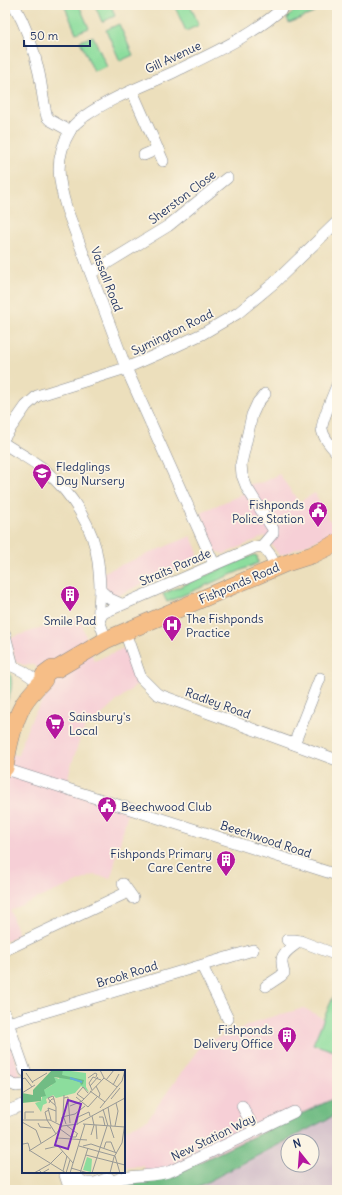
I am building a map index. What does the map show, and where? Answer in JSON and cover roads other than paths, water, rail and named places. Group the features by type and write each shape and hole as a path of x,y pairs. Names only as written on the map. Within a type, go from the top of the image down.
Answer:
{"main road":[{"name":"Fishponds Road","path":"6,761 14,728 22,706 42,682 44,675 52,668 57,669 106,640 337,543"}],"street":[{"path":"14,5 28,34 34,52 47,117 70,131"},
{"name":"Gill Avenue","path":"70,131 74,124 98,106 234,43 274,16 286,5"},
{"path":"132,91 163,161"},
{"name":"Vassall Road","path":"70,131 60,151 58,170 61,191 67,210 126,368 214,564"},
{"path":"144,155 158,149"},
{"name":"Sherston Close","path":"91,273 168,226 227,178"},
{"name":"Symington Road","path":"5,436 26,406 36,396 126,368 202,334 238,313 274,283 337,222"},
{"path":"337,385 325,416 322,429 328,442 337,453"},
{"path":"265,393 258,402 252,415 241,464 242,475 247,488 273,529 273,533 262,546 269,552 276,568"},
{"path":"5,444 44,470 59,484 72,500 84,519 92,537 98,562 100,590 98,611 99,620 106,640"},
{"name":"Straits Parade","path":"99,620 103,613 121,604 255,547 262,546"},
{"path":"100,590 110,599 121,604"},
{"name":"Radley Road","path":"125,632 141,678 157,694 337,760"},
{"path":"5,635 9,665 42,682"},
{"path":"294,744 320,678"},
{"name":"Beechwood Road","path":"6,761 337,875"},
{"path":"5,950 128,891"},
{"path":"287,940 300,941 337,955"},
{"path":"266,986 282,976 284,973 282,957 300,941"},
{"name":"Brook Road","path":"6,1019 202,966 253,950"},
{"path":"202,966 228,1019"},
{"path":"6,1019 25,1070"},
{"path":"5,1081 16,1086 22,1085"},
{"path":"5,1112 22,1105"},
{"path":"242,1106 255,1131"},
{"name":"New Station Way","path":"100,1190 116,1179 140,1175 160,1174 171,1171 294,1112"},
{"path":"64,1173 71,1190"},
{"path":"72,1173 77,1178 89,1185"},
{"name":"New Station Way","path":"71,1190 77,1184 89,1185 120,1175 140,1175"}],"place":[{"name":"Fledglings Day Nursery","path":"42,490"},
{"name":"Fishponds Police Station","path":"318,528"},
{"name":"Smile Pad","path":"70,612"},
{"name":"The Fishponds Practice","path":"172,642"},
{"name":"Sainsbury's Local","path":"55,740"},
{"name":"Beechwood Club","path":"107,823"},
{"name":"Fishponds Primary Care Centre","path":"226,877"},
{"name":"Fishponds Delivery Office","path":"287,1053"}]}
